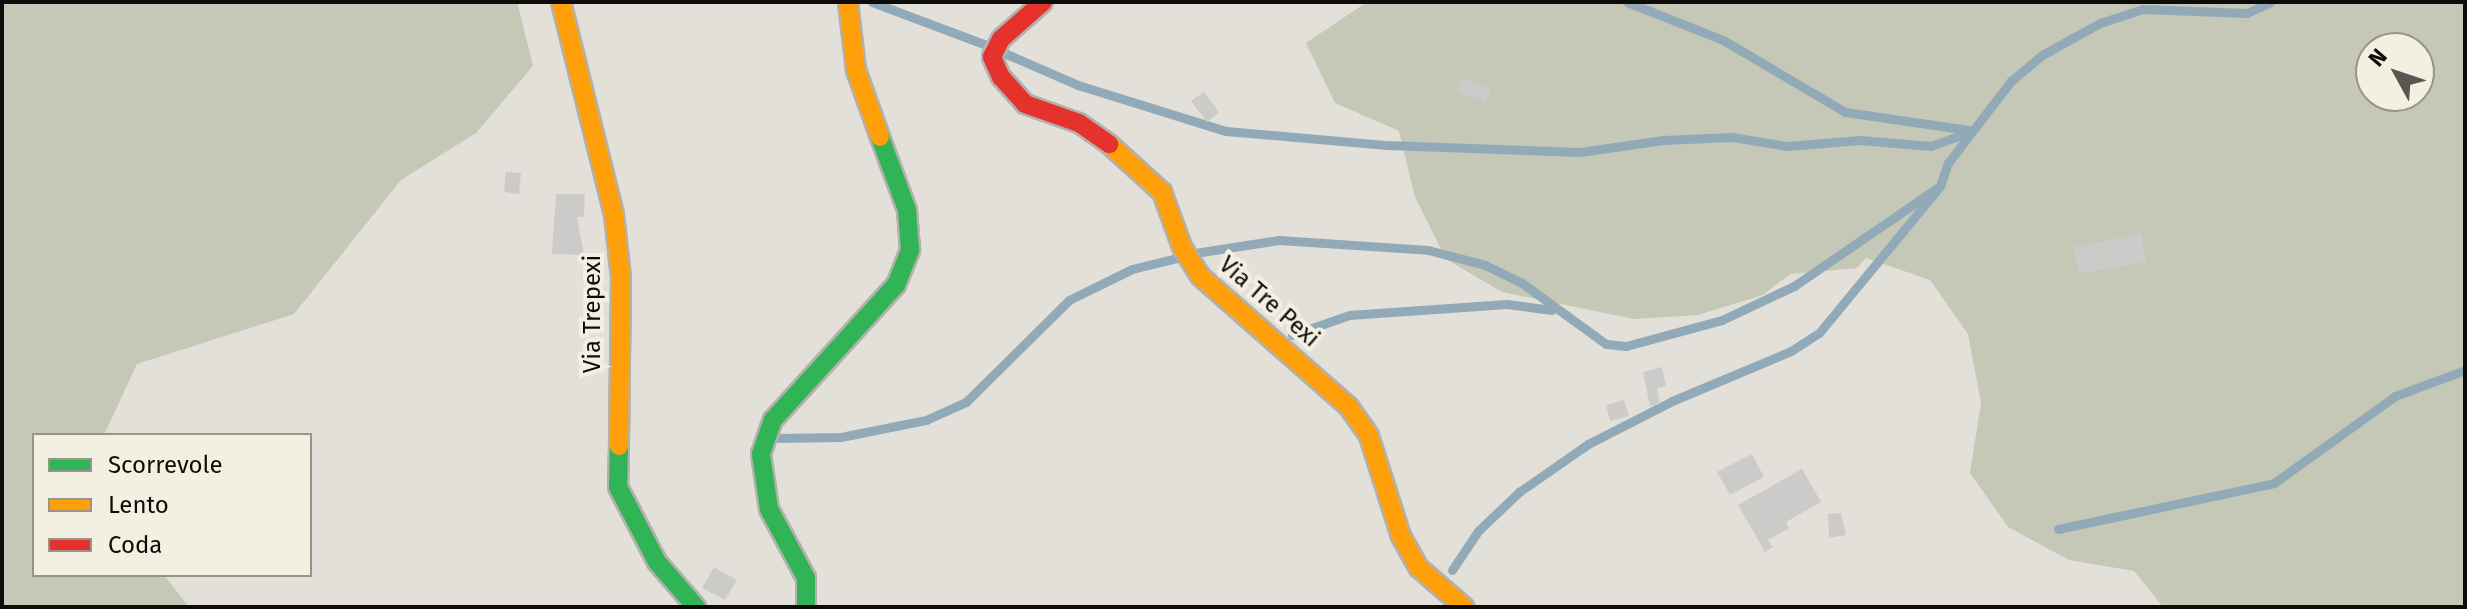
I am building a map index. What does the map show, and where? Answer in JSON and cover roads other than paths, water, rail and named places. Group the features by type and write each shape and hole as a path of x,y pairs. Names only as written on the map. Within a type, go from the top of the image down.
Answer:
{"street":[{"name":"Via Trepexi","path":"561,2 614,215 620,262 618,487 657,562 693,602"},
{"path":"806,607 806,578 769,509 761,454 782,408 896,285 910,250 907,210 856,70 848,34 848,2"},
{"name":"Via Tre Pexi","path":"1043,2 1001,39 992,57 1001,77 1025,104 1079,123 1125,154 1162,192 1182,247 1200,276 1349,407 1369,436 1401,536 1419,568 1464,607"},
{"path":"693,602 710,607"}],"waterway":[{"path":"872,2 989,46"},
{"path":"1627,2 1723,40 1845,112 1969,130"},
{"path":"1452,570 1478,531 1519,492 1588,444 1672,401 1791,351 1819,333 1940,186 1948,163 2011,81 2042,55 2100,23 2143,9 2247,13 2271,2"},
{"path":"1002,52 1078,85 1226,131 1387,145 1580,152 1663,140 1732,137 1787,146 1860,140 1931,146 1972,131"},
{"path":"1195,253 1279,240 1428,250 1485,265 1522,283 1606,344 1626,346 1722,320 1794,286 1940,186"},
{"path":"776,438 841,437 926,420 966,402 1069,300 1132,269 1177,258"},
{"path":"1292,335 1349,315 1507,304 1552,310"},
{"path":"2058,529 2274,483 2395,396 2465,370"}]}
